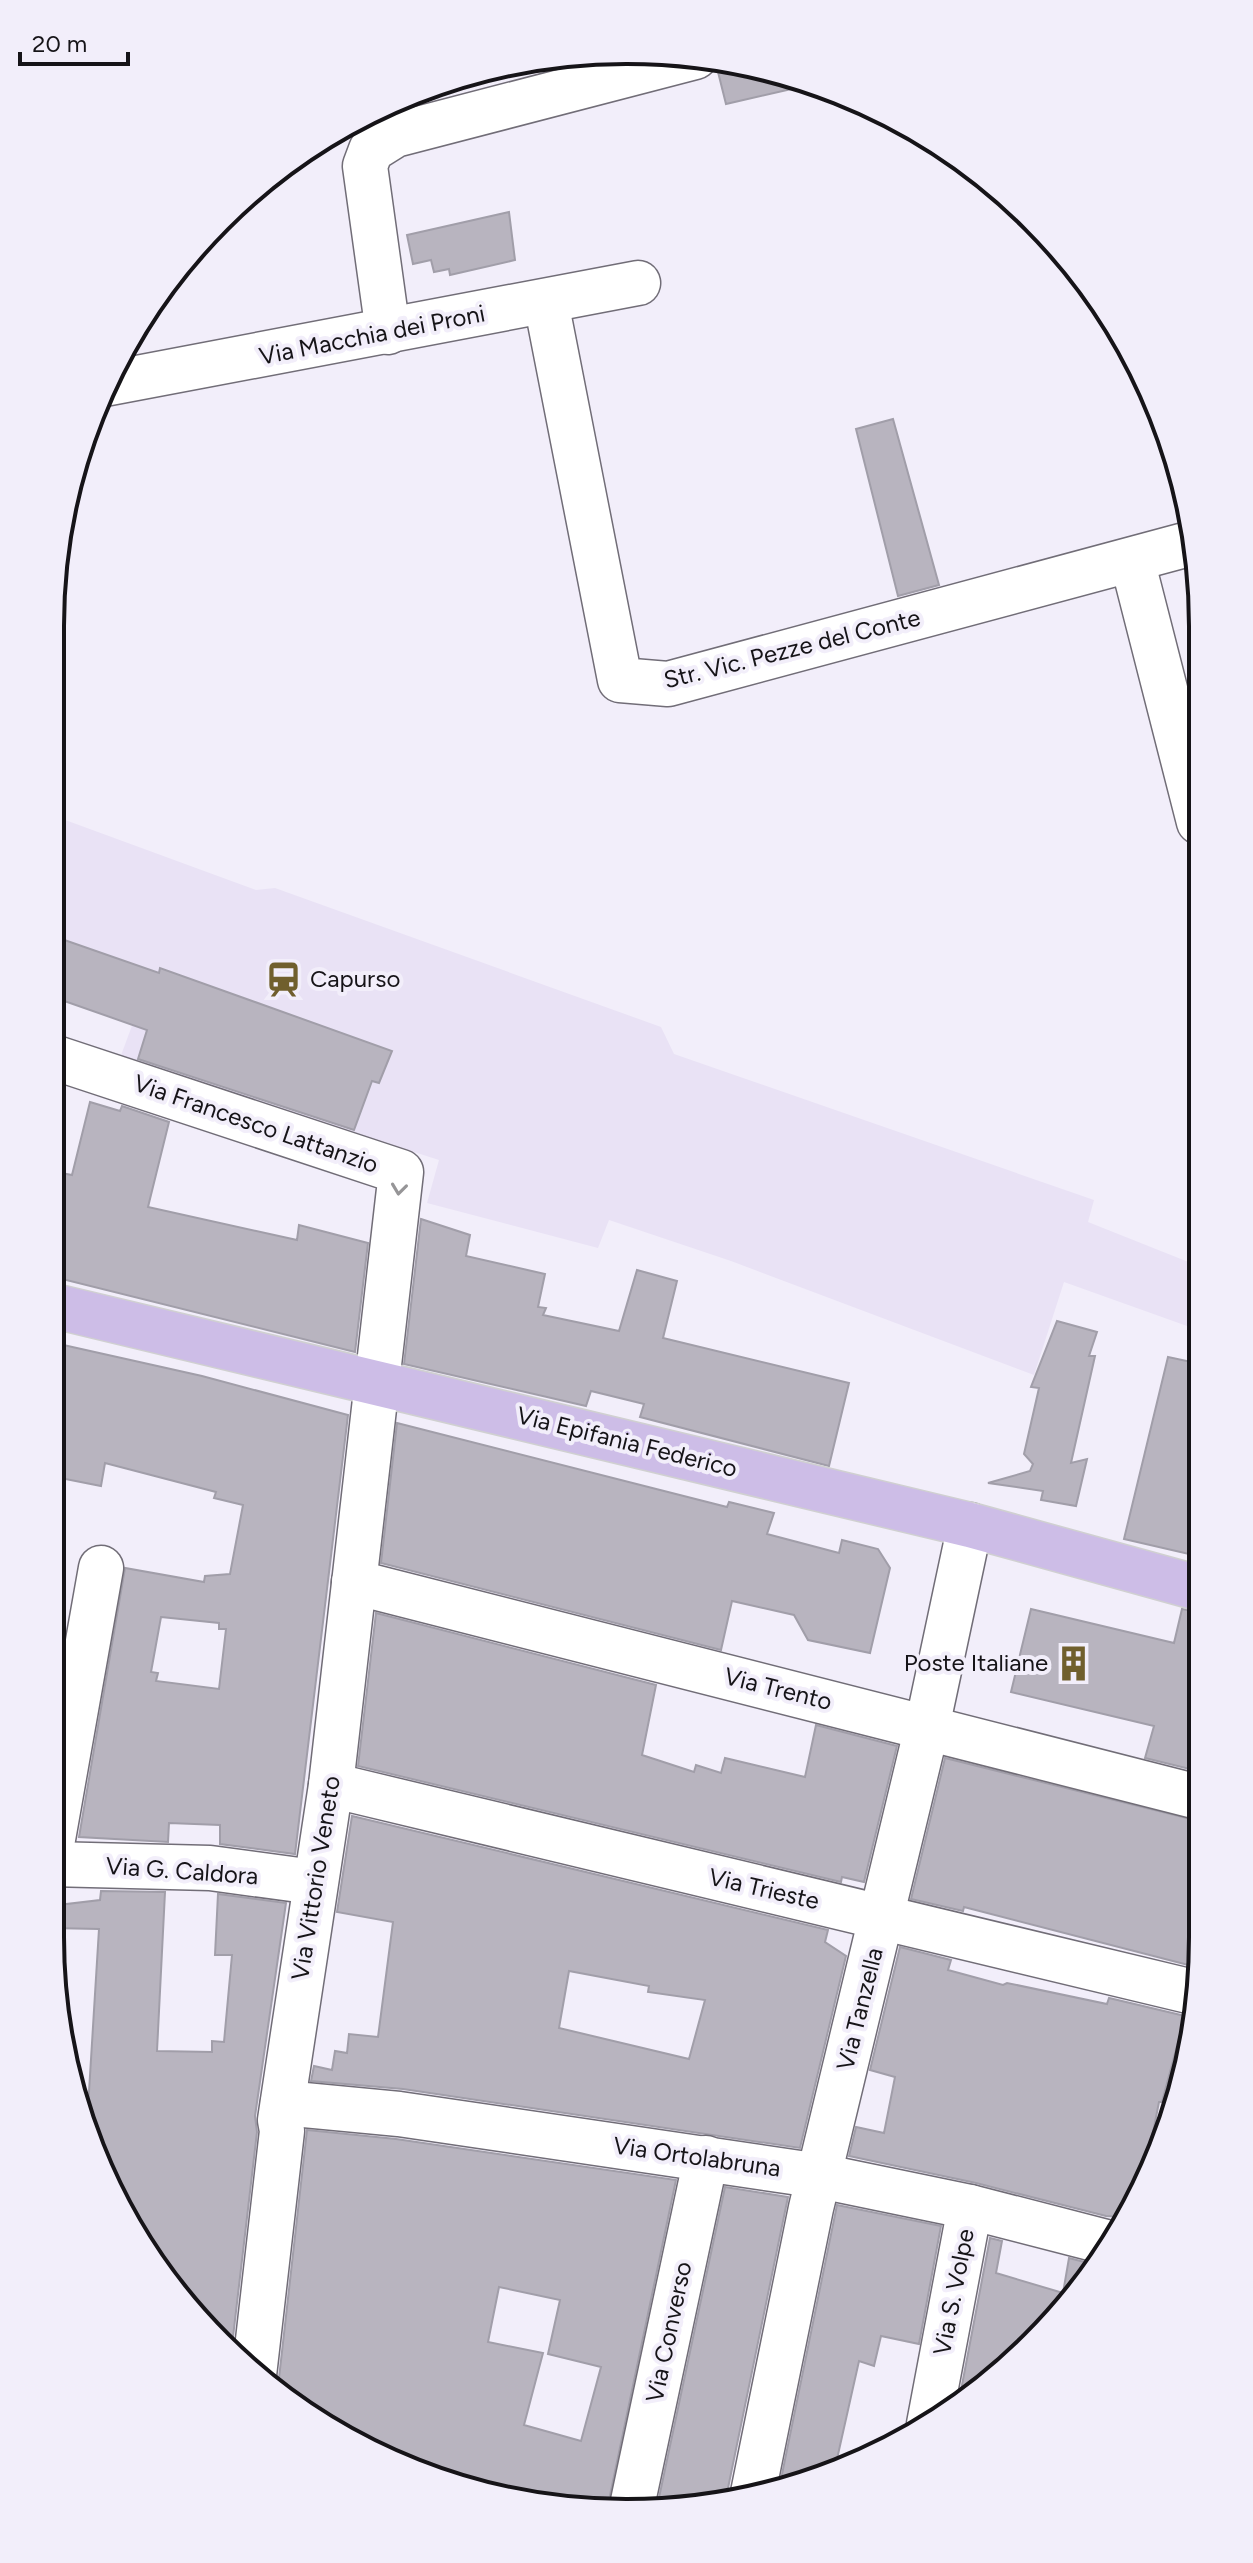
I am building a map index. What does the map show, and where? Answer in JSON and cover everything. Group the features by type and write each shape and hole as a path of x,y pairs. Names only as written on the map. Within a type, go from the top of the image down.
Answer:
{"main road":[{"name":"Via Epifania Federico","path":"64,1308 375,1380 970,1525 1189,1585"}],"street":[{"path":"388,332 365,166 371,150 395,135 664,65"},
{"name":"Via Macchia dei Proni","path":"121,381 638,283"},
{"name":"Str. Vic. Pezze del Conte","path":"546,302 620,680 668,684 1183,546"},
{"path":"1132,560 1189,783"},
{"name":"Via Francesco Lattanzio","path":"64,1061 401,1172 375,1380"},
{"name":"Via Vittorio Veneto","path":"256,2359 283,2103 331,1785 375,1380"},
{"name":"Via Tanzella","path":"755,2484 820,2176 927,1727 970,1525"},
{"path":"64,1777 101,1568"},
{"name":"Via Trento","path":"354,1582 1189,1795"},
{"name":"Via Trieste","path":"331,1785 1186,1990"},
{"name":"Via G. Caldora","path":"64,1864 210,1868 314,1882"},
{"name":"Via Ortolabruna","path":"283,2103 399,2114 820,2176 970,2207 1100,2240"},
{"name":"Via Converso","path":"634,2499 706,2158"},
{"name":"Via S. Volpe","path":"932,2409 970,2207"}],"shaded area":[{"path":"64,820 256,890 275,888 661,1027 674,1054 1094,1200 1088,1222 1189,1262 1189,1327 1064,1282 1034,1375 731,1261 609,1220 598,1248 427,1203 439,1160 120,1058 133,1023 64,996"}],"building":[{"path":"718,72 791,89 726,104"},
{"path":"509,212 515,260 450,275 449,269 434,272 431,260 413,264 407,235"},
{"path":"893,419 939,585 898,596 856,429"},
{"path":"64,940 159,973 160,968 392,1051 379,1083 372,1081 354,1130 138,1059 147,1030 64,1001"},
{"path":"90,1102 120,1111 122,1106 169,1122 148,1207 297,1240 299,1225 368,1243 355,1352 64,1279 64,1174 72,1175"},
{"path":"421,1219 470,1235 466,1256 545,1274 538,1307 546,1308 543,1315 619,1331 637,1270 677,1281 663,1338 849,1383 829,1466 640,1417 644,1404 591,1391 586,1406 404,1364"},
{"path":"1057,1321 1097,1332 1089,1356 1095,1356 1071,1463 1087,1459 1076,1506 1041,1500 1043,1491 988,1483 1030,1471 1033,1464 1024,1454 1039,1388 1031,1387"},
{"path":"64,1345 202,1376 348,1415 295,1854 220,1844 220,1825 169,1823 168,1842 79,1837 125,1568 204,1582 205,1576 230,1574 243,1505 214,1498 216,1492 105,1463 101,1486 64,1479","holes":["161,1617 219,1623 219,1629 226,1629 219,1689 156,1681 158,1673 151,1672"]},
{"path":"1168,1357 1189,1361 1189,1554 1124,1539"},
{"path":"397,1423 727,1507 729,1502 774,1513 767,1534 839,1553 842,1540 878,1549 890,1568 870,1653 808,1640 794,1615 732,1601 721,1650 381,1563"},
{"path":"1031,1609 1174,1643 1182,1609 1189,1610 1189,1769 1145,1758 1154,1726 1011,1692"},
{"path":"376,1613 656,1685 642,1755 694,1772 696,1765 721,1773 725,1758 805,1777 816,1725 897,1746 864,1882 842,1877 841,1882 358,1766"},
{"path":"945,1758 1189,1819 1188,1965 964,1907 963,1911 911,1899"},
{"path":"352,1816 828,1930 825,1942 846,1956 800,2148 403,2089 311,2081 314,2066 332,2070 335,2051 347,2053 349,2034 378,2037 393,1922 337,1912","holes":["569,1971 649,1986 648,1992 705,2000 689,2059 559,2028"]},
{"path":"101,1891 165,1892 157,2051 212,2052 212,2041 224,2042 232,1955 215,1955 218,1894 286,1903 255,2116 257,2132 233,2338 180,2279 139,2218 107,2152 89,2100 99,1929 64,1928 64,1904 100,1900"},
{"path":"900,1947 951,1960 948,1970 1003,1985 1007,1983 1107,2004 1109,1998 1183,2016 1153,2134 1115,2217 849,2156 856,2127 884,2133 895,2077 870,2070"},
{"path":"307,2130 396,2139 676,2180 609,2499 517,2488 446,2469 345,2424 279,2379","holes":["499,2287 560,2300 548,2354 601,2367 581,2441 524,2425 543,2353 488,2342"]},
{"path":"725,2187 788,2197 728,2489 659,2498"},
{"path":"837,2205 941,2226 919,2344 881,2336 874,2366 859,2361 837,2458 781,2477"},
{"path":"990,2238 1002,2241 996,2273 1061,2293 1024,2334 961,2388"},
{"path":"1069,2258 1085,2262 1064,2290"}],"place":[{"name":"Capurso","path":"284,979"},
{"name":"Poste Italiane","path":"1074,1663"}]}
